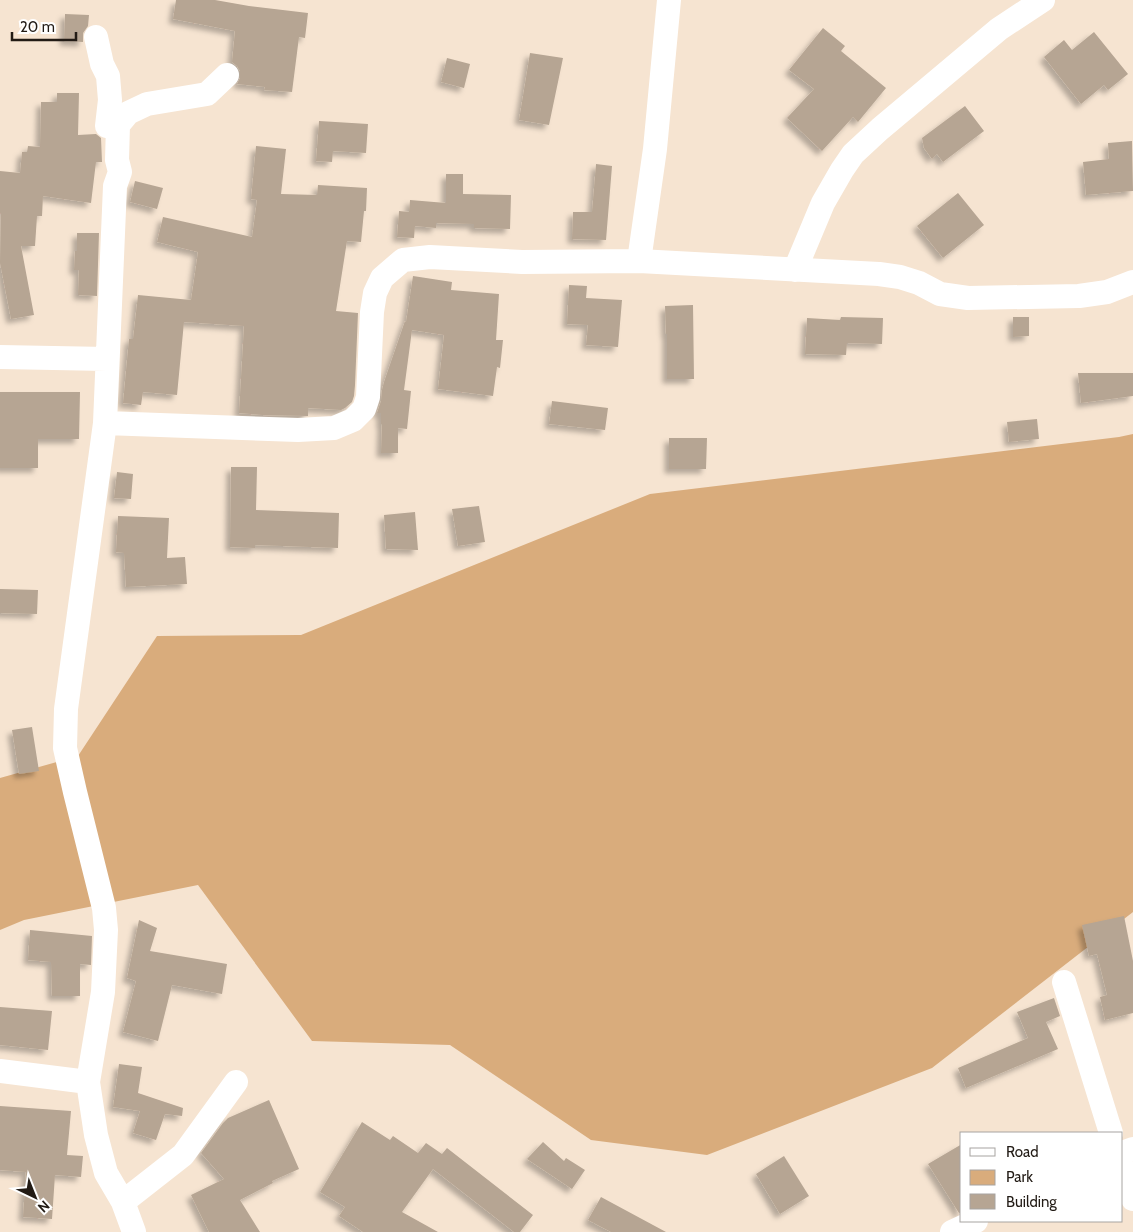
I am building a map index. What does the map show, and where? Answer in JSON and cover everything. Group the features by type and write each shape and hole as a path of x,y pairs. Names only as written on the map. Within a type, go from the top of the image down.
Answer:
{"street":[{"path":"639,261 654,149 669,0"},
{"path":"795,270 823,202 853,154 999,29 1042,0"},
{"path":"96,36 102,64 108,76 110,100 107,126 118,125"},
{"path":"134,1232 123,1202 106,1174 96,1135 88,1082 103,992 106,930 104,908 65,748 66,709 105,423 115,186 120,172 116,160 118,125 128,113 147,104 207,94 227,75"},
{"path":"105,423 298,430 334,428 353,420 364,409 368,397 372,312 375,293 382,278 403,260 430,257 522,262 639,261 879,274 900,277 919,283 940,294 968,298 1079,296 1108,292 1133,282"},
{"path":"0,357 107,359"},
{"path":"1064,982 1111,1132"},
{"path":"0,1071 88,1082"},
{"path":"123,1202 183,1155 236,1082"},
{"path":"1123,1170 1133,1199"},
{"path":"952,1232 974,1222"}],"green space":[{"path":"1133,434 1133,912 932,1068 707,1155 591,1140 450,1045 312,1041 198,885 24,920 0,930 0,778 78,756 157,636 301,635 650,494"}],"building":[{"path":"176,0 215,0 308,13 305,38 299,37 292,92 264,90 265,87 237,84 240,78 240,71 232,62 235,31 173,19"},
{"path":"65,14 89,15 88,26 83,33 83,42 64,41"},
{"path":"823,28 845,46 841,51 886,88 858,122 853,117 822,151 787,118 814,89 789,70"},
{"path":"1094,32 1128,74 1108,90 1104,85 1081,104 1044,57 1064,40 1072,50"},
{"path":"530,53 563,58 549,125 519,120"},
{"path":"447,58 470,64 464,88 441,82"},
{"path":"57,93 79,93 78,135 96,134 101,138 102,162 96,162 91,203 43,196 42,216 37,216 35,246 21,246 34,315 11,319 0,263 0,171 20,173 22,152 27,152 28,146 40,147 41,102 57,102"},
{"path":"965,106 984,131 943,162 937,154 932,159 924,148 922,138"},
{"path":"319,121 368,124 366,153 333,151 332,162 316,161"},
{"path":"1132,141 1133,191 1086,195 1083,162 1109,159 1108,143"},
{"path":"256,146 286,149 281,194 317,195 318,185 367,188 366,211 364,211 361,242 347,241 336,311 358,313 355,385 352,402 341,410 308,408 308,416 239,413 244,326 184,322 177,395 143,392 141,405 123,403 129,339 133,339 138,295 191,300 198,252 157,242 163,217 252,237 257,200 251,199"},
{"path":"596,164 612,166 606,240 572,239 573,212 592,212"},
{"path":"446,174 463,174 463,194 511,195 510,229 474,228 474,224 436,223 436,228 415,226 414,238 397,237 399,211 409,212 410,200 446,203"},
{"path":"135,181 163,188 157,209 130,202"},
{"path":"958,193 984,225 943,258 917,226"},
{"path":"77,233 99,233 97,296 78,295 79,270 74,270"},
{"path":"413,276 452,282 451,290 499,294 496,340 503,340 500,368 497,367 493,396 438,389 444,335 412,330 404,390 411,391 407,429 398,428 398,453 381,453 381,413 377,413 384,382 406,322"},
{"path":"569,285 587,286 586,298 622,300 618,347 586,345 588,325 567,324"},
{"path":"693,305 694,379 667,379 665,306"},
{"path":"841,317 883,318 882,344 847,343 846,355 805,354 807,318 840,320"},
{"path":"1013,317 1029,317 1029,336 1013,337"},
{"path":"1078,373 1133,373 1133,396 1081,403"},
{"path":"0,392 80,392 79,439 38,439 38,468 0,468"},
{"path":"552,401 608,408 605,430 549,424"},
{"path":"1037,419 1039,439 1009,442 1007,422"},
{"path":"669,438 707,438 706,469 669,469"},
{"path":"231,467 257,467 256,510 339,513 338,548 255,545 255,548 230,547"},
{"path":"117,472 133,474 131,499 114,498"},
{"path":"479,506 485,542 458,546 452,509"},
{"path":"415,512 418,550 386,549 384,515"},
{"path":"118,516 169,518 167,558 185,557 187,584 126,587 124,553 116,552"},
{"path":"0,589 38,590 37,614 0,613"},
{"path":"32,727 39,771 19,774 12,730"},
{"path":"1124,916 1133,961 1133,1013 1105,1020 1100,997 1107,995 1097,954 1089,956 1082,925"},
{"path":"139,920 157,928 150,951 227,964 222,994 172,985 158,1041 123,1032 136,981 127,978"},
{"path":"30,930 92,936 91,965 80,964 80,996 52,996 51,962 28,960"},
{"path":"1054,998 1060,1016 1046,1022 1058,1049 966,1088 958,1068 1028,1038 1017,1012"},
{"path":"0,1007 52,1011 48,1050 0,1045"},
{"path":"119,1064 142,1067 138,1093 183,1108 182,1116 165,1114 156,1140 133,1133 140,1111 113,1107"},
{"path":"269,1100 299,1169 272,1181 273,1183 240,1200 260,1232 209,1232 191,1195 224,1179 201,1153 228,1118"},
{"path":"0,1106 71,1111 67,1155 83,1156 81,1177 55,1175 52,1219 23,1217 26,1172 0,1170"},
{"path":"362,1122 390,1140 393,1136 418,1153 426,1143 442,1154 447,1148 533,1215 520,1232 514,1232 433,1169 402,1212 438,1232 363,1232 339,1216 345,1207 320,1192"},
{"path":"543,1142 564,1161 566,1158 585,1170 572,1189 527,1159"},
{"path":"960,1145 960,1213 959,1213 928,1164"},
{"path":"784,1156 809,1196 780,1214 756,1174"},
{"path":"601,1197 666,1232 611,1232 588,1220"}]}
